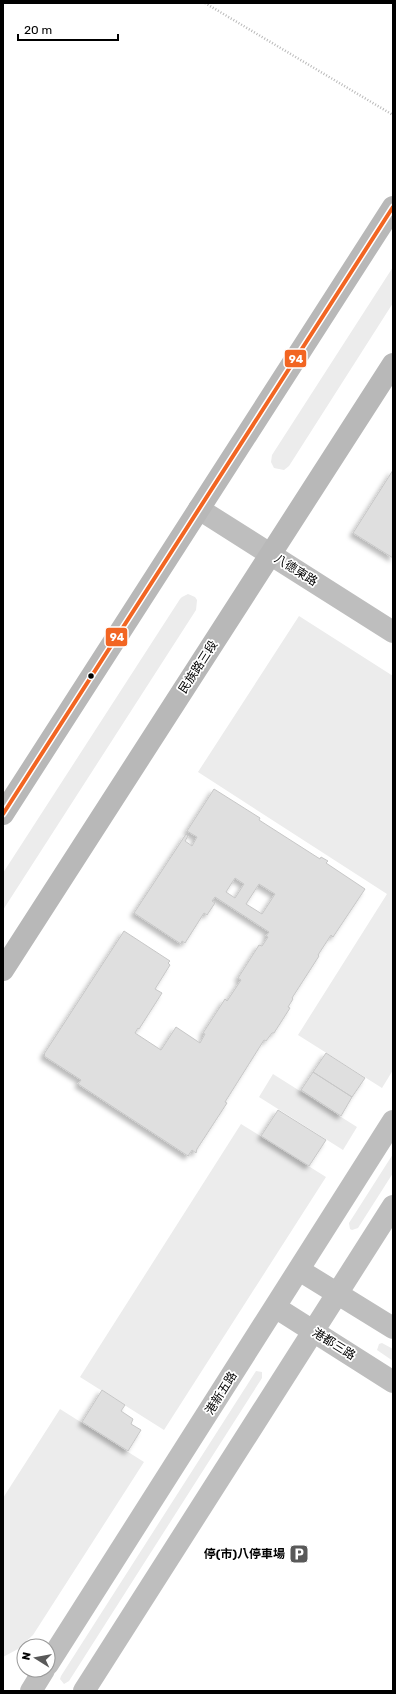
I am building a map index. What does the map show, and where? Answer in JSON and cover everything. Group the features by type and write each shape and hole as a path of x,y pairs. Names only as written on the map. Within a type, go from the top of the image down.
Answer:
{"street":[{"path":"3,814 393,207"},
{"name":"民族路三段","path":"3,970 393,364"},
{"name":"八德東路","path":"199,509 393,632"},
{"name":"港新五路","path":"56,1651 393,1122"},
{"path":"84,1691 393,1206"},
{"path":"299,1270 393,1328"},
{"name":"港都三路","path":"275,1307 393,1382"},
{"path":"31,1691 39,1678"}],"path":[{"path":"205,3 393,115"}],"shaded area":[{"path":"393,267 393,303 289,466 284,470 274,468 271,462 272,455"},
{"path":"188,594 195,597 197,600 196,610 3,910 3,873 180,599"},
{"path":"299,616 393,676 393,1070 382,1088 298,1035 387,894 198,772"},
{"path":"273,1074 357,1127 343,1150 259,1097"},
{"path":"241,1124 326,1177 164,1430 80,1377"},
{"path":"393,1154 393,1173 358,1228 352,1230 350,1229 349,1223"},
{"path":"382,1343 393,1349 393,1361 377,1350 379,1344"},
{"path":"256,1371 262,1372 262,1378 69,1681 64,1684 60,1679 61,1676"},
{"path":"60,1409 144,1462 33,1635 30,1638 16,1638 16,1650 3,1657 3,1498"}],"building":[{"path":"393,470 393,558 353,533"},
{"path":"214,789 320,859 321,857 328,861 326,863 365,889 333,937 331,935 318,955 319,956 292,998 293,999 288,1007 290,1008 274,1033 272,1033 266,1041 264,1040 225,1102 227,1103 197,1149 196,1153 192,1150 188,1156 78,1084 81,1080 44,1056 124,931 170,961 168,963 170,965 155,989 162,993 135,1033 161,1050 176,1027 200,1043 205,1034 203,1033 225,999 227,1001 241,980 238,978 259,945 262,946 268,937 266,936 269,932 215,897 212,901 215,903 207,915 204,913 185,943 182,941 181,944 134,913 186,834 188,836 185,841 192,846 197,837 187,831","holes":["235,878 244,884 235,898 226,892","259,884 275,894 262,914 246,904"]},
{"path":"326,1053 365,1078 352,1097 313,1072"},
{"path":"313,1072 352,1097 341,1116 301,1090"},
{"path":"278,1110 326,1140 309,1166 261,1136"},
{"path":"102,1390 125,1405 121,1411 133,1419 131,1424 141,1430 128,1451 82,1422"}],"transit line":[{"name":"94","path":"3,814 393,207"}],"place":[{"name":"停(市)八停車場","path":"299,1554"}]}
